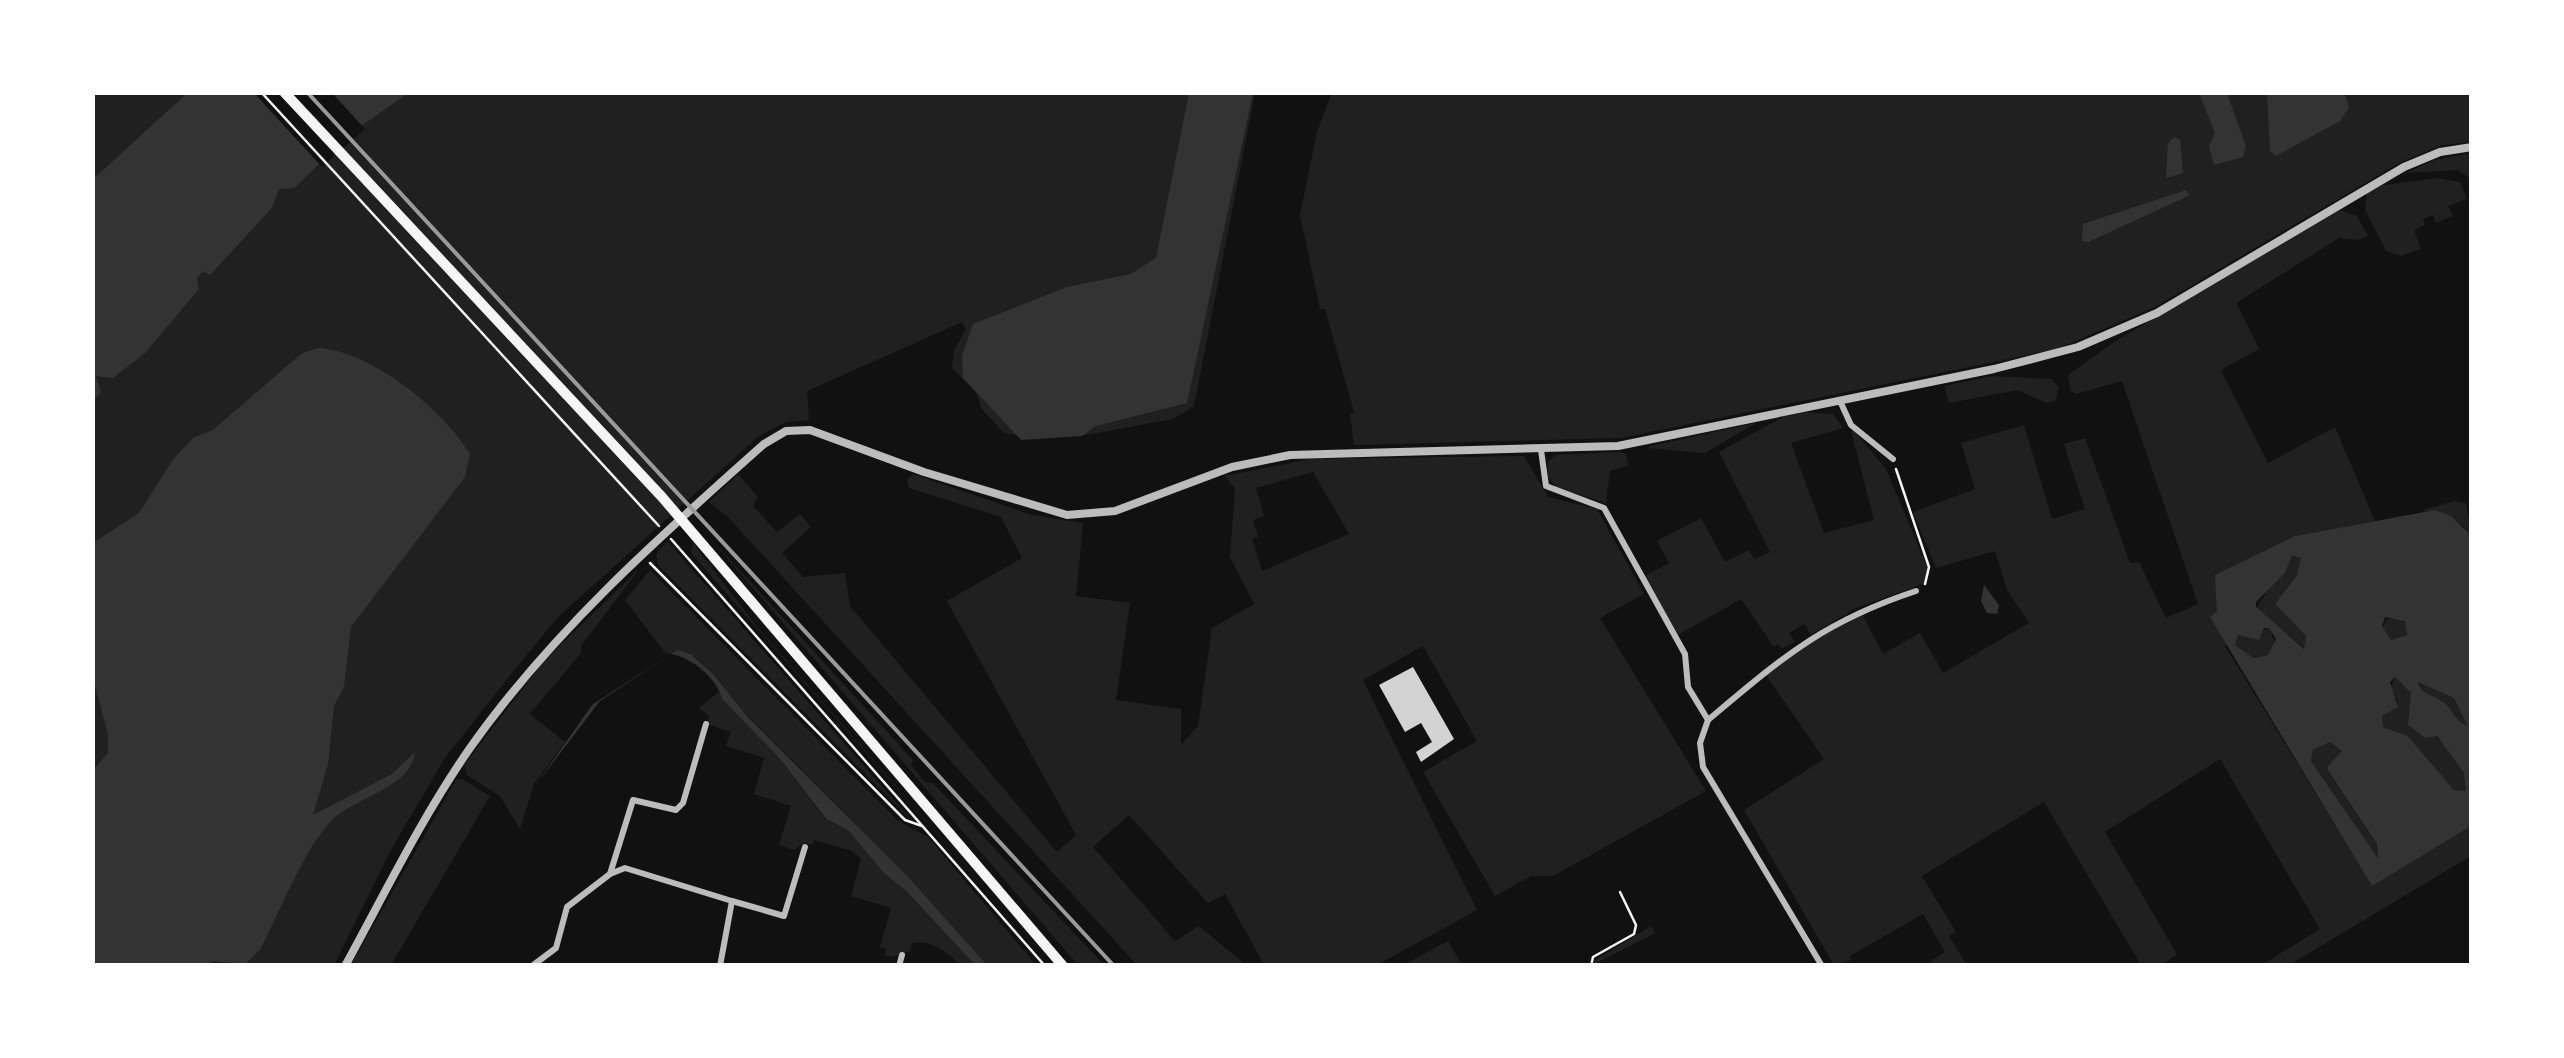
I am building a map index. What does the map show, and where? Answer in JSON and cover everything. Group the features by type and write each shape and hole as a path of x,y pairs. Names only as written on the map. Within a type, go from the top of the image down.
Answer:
{"main road":[{"path":"284,92 696,537 1063,966"}],"street":[{"path":"345,966 470,748 581,612 764,444 794,429 810,430 924,472 1067,514 1115,510 1232,467 1290,455 1618,446 2028,362 2108,335 2157,313 2404,166 2440,152 2472,147"},
{"path":"1840,401 1844,417 1893,459"},
{"path":"1541,450 1546,486 1604,508 1685,654 1688,687 1708,720"},
{"path":"1822,966 1704,767 1700,743 1708,720 1821,631 1858,610 1916,591"},
{"path":"610,874 634,800 676,810 684,803 706,724"},
{"path":"532,966 556,948 567,907 610,874 625,868 784,916 805,847"},
{"path":"720,966 732,901"},
{"path":"899,966 902,955"}],"path":[{"path":"260,92 680,550 1045,966"},
{"path":"1893,459 1929,567 1929,578 1916,591"},
{"path":"640,555 754,663 905,820 915,828 923,826"},
{"path":"1592,966 1594,957 1634,934 1636,925 1620,892"}],"shaded area":[{"path":"93,92 187,93 93,179"},
{"path":"187,93 408,93 353,132 294,188 279,189 272,208 210,275 203,271 197,278 199,289 145,353 113,378 96,376 101,392 93,401 93,179"},
{"path":"403,93 1255,93 1194,406 1173,419 1086,435 1024,438 1003,432 981,408 976,392 952,368 954,350 966,329 962,322 807,391 809,420 786,422 759,436 558,617 445,758 392,848 334,965 93,965 92,366 279,187"},
{"path":"1189,93 1253,93 1187,403 1096,426 1082,436 1021,440 963,378 962,356 973,324 1067,287 1131,274 1156,258"},
{"path":"1332,93 2471,93 2471,142 2443,145 2401,162 2155,307 2057,349 1621,438 1354,445 1350,414 1354,412 1325,309 1320,309 1300,215 1317,132"},
{"path":"2199,93 2227,93 2246,146 2243,157 2214,165 2209,146 2215,133"},
{"path":"2267,93 2344,93 2349,107 2340,121 2276,156 2270,151"},
{"path":"2174,137 2180,140 2183,173 2166,178 2168,143"},
{"path":"2471,153 2471,179 2458,170 2406,173 2435,160"},
{"path":"2438,178 2460,182 2467,199 2448,206 2453,216 2436,223 2433,215 2423,219 2425,225 2414,230 2421,249 2401,256 2386,251 2365,210 2367,193 2383,185"},
{"path":"2186,190 2189,195 2182,199 2088,242 2082,241 2083,224"},
{"path":"2340,210 2357,216 2368,236 2359,240 2339,238 2236,303 2259,349 2221,370 2268,463 2335,427 2375,521 2295,536 2225,646 2372,885 2471,826 2471,856 2289,965 2262,965 2320,929 2220,759 2105,832 2177,954 2162,965 2141,965 2044,802 1922,876 1956,932 1949,936 1967,965 1932,965 1932,960 1945,952 1923,914 1850,956 1852,960 1834,965 1744,810 1824,759 1766,675 1813,639 1861,612 1883,654 1920,633 1943,673 2029,623 2007,590 1995,551 1936,568 1913,512 1975,489 1961,443 2024,425 2052,519 2085,509 2064,444 2085,438 2130,563 2139,562 2166,618 2198,604 2122,381 2076,394 2070,390 2068,375 2114,342"},
{"path":"317,348 359,359 403,385 442,419 470,454 465,477 351,627 344,687 334,706 328,764 313,815 392,774 415,752 411,764 404,775 343,811 322,831 260,950 245,964 213,961 201,966 93,965 93,770 108,753 108,735 93,678 93,543 139,513 174,458 193,438 213,430 301,354"},
{"path":"1992,376 2051,379 2059,387 2056,400 2047,403 2017,390 1949,403 1944,386"},
{"path":"1806,412 1833,414 1843,428 1791,443 1824,533 1874,520 1851,431 1855,432 1886,469 1928,569 1923,584 1856,608 1811,635 1804,624 1789,633 1795,642 1781,649 1778,644 1774,647 1741,599 1678,635 1645,576 1669,563 1657,541 1701,518 1725,562 1749,550 1754,559 1770,552 1719,452 1783,417"},
{"path":"1756,423 1705,453 1648,448 1650,446"},
{"path":"1626,454 1628,466 1610,471 1606,503 1556,487 1548,477 1548,462 1555,455"},
{"path":"1524,456 1548,497 1597,509 1644,594 1600,618 1706,791 1553,876 1531,876 1495,896 1423,772 1477,741 1423,646 1363,680 1477,910 1377,965 1264,965 1225,894 1208,903 1129,815 1093,847 1175,941 1199,926 1246,965 1137,965 728,517 709,502 738,474 758,497 753,506 777,532 800,514 811,527 782,553 803,577 845,573 850,606 1057,852 1076,835 947,601 1022,558 1001,517 909,488 907,480 913,474 1032,515 1083,523 1076,596 1130,603 1116,700 1181,709 1181,745 1198,726 1212,628 1254,604 1230,557 1235,488 1224,476 1310,459","holes":["1313,472 1349,534 1262,571 1252,539 1258,537 1253,520 1264,516 1256,488"]},
{"path":"2454,501 2466,503 2471,535 2448,516 2419,511"},
{"path":"2435,510 2451,516 2471,535 2471,826 2372,886 2210,617 2217,612 2215,575 2295,536","holes":["2292,555 2301,558 2297,575 2275,604 2306,636 2304,649 2256,607 2256,602 2285,573","2385,617 2405,621 2407,635 2391,640 2382,626","2264,628 2269,628 2276,639 2268,655 2254,658 2235,645 2238,635 2259,640","2395,677 2411,693 2408,725 2425,738 2437,736 2464,773 2466,791 2454,790 2408,736 2383,727 2382,716 2398,707 2390,682","2418,682 2454,698 2467,725","2330,742 2342,751 2327,767 2377,844 2378,858 2311,761 2313,750"]},
{"path":"703,530 913,760 911,765 925,782 933,783 1104,965 1078,965"},
{"path":"667,541 913,822 658,565 656,554"},
{"path":"693,543 753,622 1052,965 691,553"},
{"path":"2292,554 2302,558 2297,575 2275,604 2306,636 2305,649 2256,608"},
{"path":"640,568 581,646 581,653 530,714 565,742 534,784 520,829 500,796 467,775 464,765 545,660"},
{"path":"650,570 897,820 928,837 1036,965 987,965 743,711 706,667 688,652 666,654 625,600"},
{"path":"1984,585 1999,605 1997,614 1987,613 1981,601"},
{"path":"2395,617 2404,620 2404,638 2395,641 2386,638 2383,629 2386,620"},
{"path":"2269,627 2276,645 2268,655 2254,658 2235,645 2238,635 2254,638"},
{"path":"677,650 691,654 713,674 747,716 908,877 987,965 975,965 884,873 848,830 826,819 781,760 722,699 709,677 679,656 671,654 600,701 535,786 592,705"},
{"path":"2395,677 2411,692 2421,719 2461,765 2466,791 2454,790 2408,736 2383,727 2382,716 2398,702 2391,688"},
{"path":"2418,681 2454,698 2467,725 2459,723 2442,701 2423,692"},
{"path":"720,691 722,699 781,760 825,819 848,830 975,965 960,965 940,949 920,942 912,943 910,951 892,957 885,955 886,949 880,947 891,908 851,896 861,859 852,851 814,840 812,845 804,843 794,850 779,845 791,806 754,794 764,758 726,746 731,732 707,724 709,716 699,708"},
{"path":"2330,742 2342,751 2327,767 2329,772 2377,844 2378,858 2311,761 2313,750"},
{"path":"462,779 490,796 391,965 351,965 456,780"},
{"path":"1651,926 1655,933 1593,965 1595,960"},
{"path":"1448,941 1462,965 1403,965"}],"pier":[{"path":"254,93 332,93 365,129 322,167"}],"building":[{"path":"1413,667 1454,739 1421,762 1416,752 1432,742 1421,723 1405,732 1379,685"}],"railway":[{"path":"307,92 1114,966"}]}
